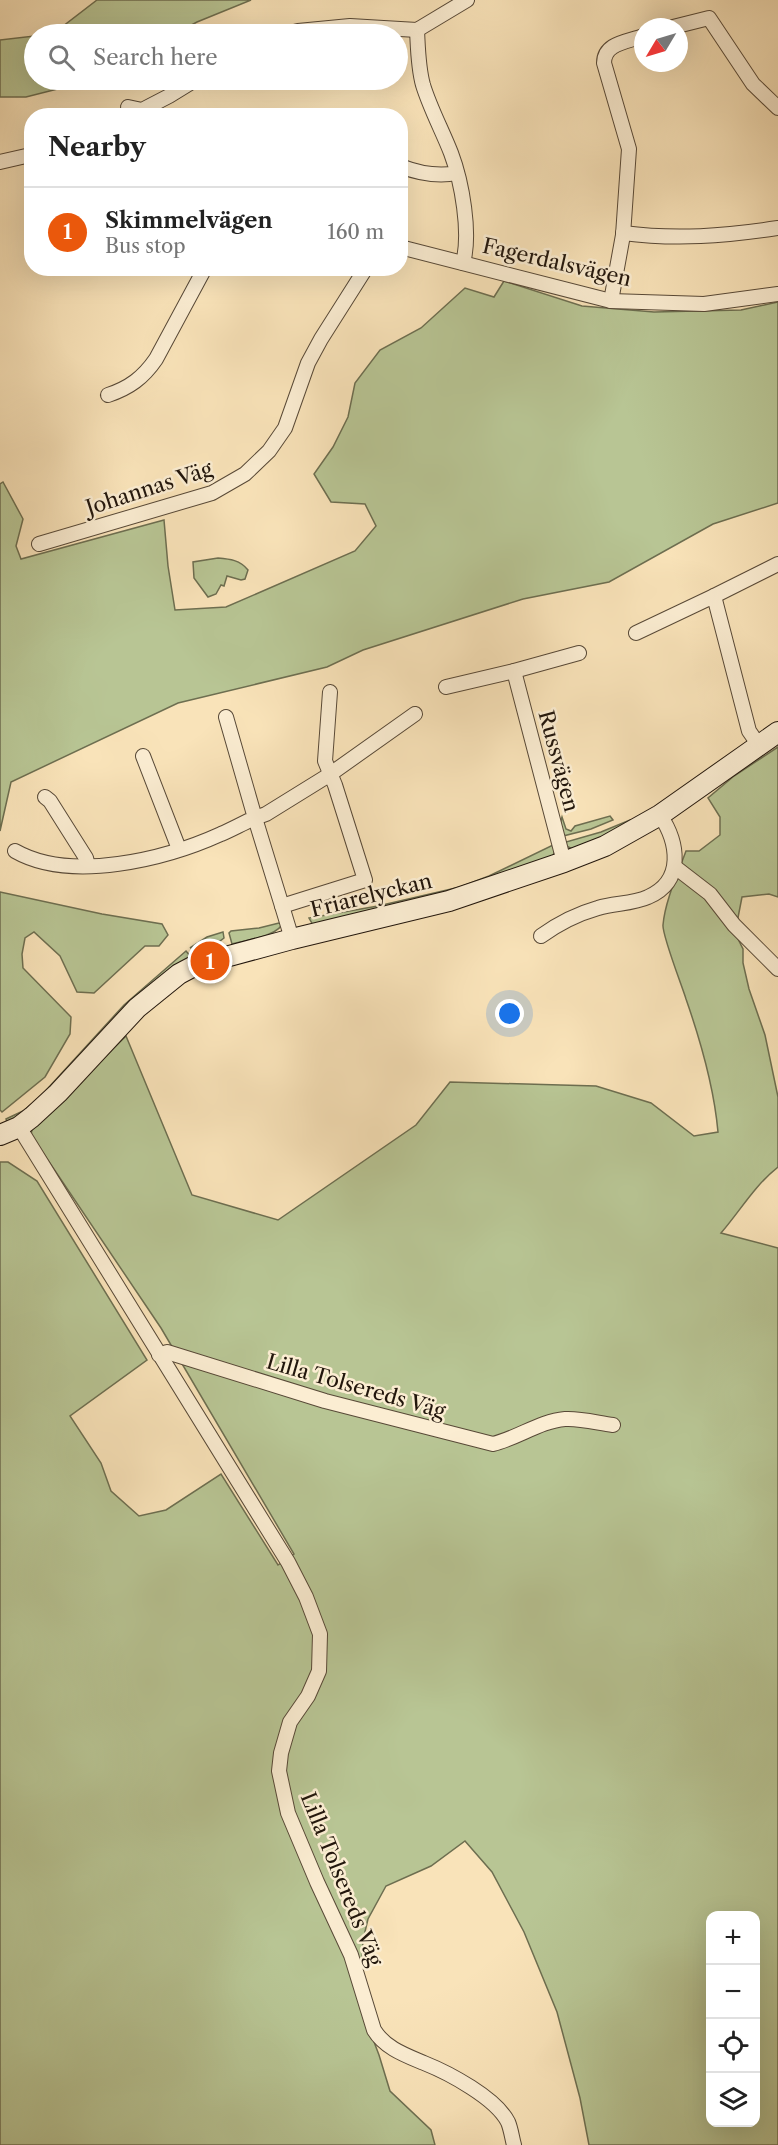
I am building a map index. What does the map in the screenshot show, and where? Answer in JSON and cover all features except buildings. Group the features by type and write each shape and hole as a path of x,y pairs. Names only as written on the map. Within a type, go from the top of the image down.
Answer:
{"street":[{"path":"408,29 417,30 467,0"},
{"path":"688,23 709,18 753,84 778,108"},
{"path":"417,30 422,84 457,173 466,232 463,262"},
{"path":"611,300 623,233 629,149 604,63 604,54 609,48 634,39"},
{"path":"146,108 179,90"},
{"path":"128,107 133,108"},
{"path":"0,162 24,156"},
{"path":"408,169 416,172 449,175 457,173"},
{"path":"623,233 660,238 739,234 778,228"},
{"name":"Fagerdalsvägen","path":"408,249 611,300 704,304 778,294"},
{"path":"108,395 125,390 147,373 201,276"},
{"name":"Johannas Väg","path":"39,544 212,493 245,474 260,461 285,428 308,363 361,276"},
{"path":"636,633 778,564"},
{"path":"714,596 749,731 758,744"},
{"path":"446,687 514,671 579,652"},
{"name":"Russvägen","path":"514,671 564,862"},
{"path":"282,906 365,880 335,784 329,775 325,761 330,692"},
{"path":"15,851 34,860 88,866 125,864 179,849 266,814 329,775 415,714"},
{"path":"226,717 292,939"},
{"name":"Friarelyckan","path":"0,1136 19,1127 58,1094 137,1008 179,974 210,961 449,901 564,862 613,842 660,815 778,732"},
{"path":"143,756 179,849"},
{"path":"45,797 86,858 88,866"},
{"path":"541,936 559,923 573,917 600,908 650,897 664,886 675,867 671,835 660,815"},
{"path":"675,867 710,894 734,925 778,969"},
{"name":"Lilla Tolsereds Väg","path":"19,1127 288,1562 306,1597 320,1634 319,1671 308,1696 290,1722 281,1753 279,1771 288,1813 351,1955 374,2030 380,2039 392,2048 450,2074 496,2108 508,2123 514,2145"},
{"name":"Lilla Tolsereds Väg","path":"159,1355 167,1352 325,1401 494,1444 510,1440 546,1424 566,1419 613,1425"}],"green space":[{"path":"97,0 251,0 193,24 66,24"},
{"path":"24,37 24,90 54,90 26,97 0,97 0,40"},
{"path":"504,281 582,306 654,312 741,310 778,302 778,503 713,524 609,582 523,599 363,650 327,667 178,703 11,782 0,831 0,484 3,482 23,519 16,546 21,559 164,520 175,610 226,607 355,551 376,526 365,504 331,502 314,474 333,447 348,417 355,383 380,350 421,328 465,288 494,297"},
{"path":"218,558 238,562 248,570 245,579 227,576 224,586 221,585 216,594 208,597 194,578 193,562"},
{"path":"778,747 778,897 769,894 742,897 735,933 743,949 743,963 749,989 765,1035 778,1097 778,1167 755,1190 721,1233 778,1248 778,2145 589,2145 580,2098 557,2012 524,1932 492,1872 465,1841 431,1866 386,1886 368,1919 363,1940 360,2005 390,2091 431,2130 435,2145 0,2145 0,1162 8,1162 37,1181 147,1360 70,1416 101,1463 111,1491 139,1516 166,1510 221,1474 278,1565 294,1554 161,1328 31,1136 32,1129 126,1036 192,1195 278,1220 416,1125 450,1082 596,1086 651,1103 694,1136 718,1132 706,1065 663,925 669,897 686,851 699,851 720,835 720,817 708,798 734,776"},
{"path":"610,816 613,820 591,829 563,836 560,824 562,817 566,829 571,831 575,826"},
{"path":"633,820 598,840 573,849 566,846 566,842 601,832"},
{"path":"553,845 555,850 553,856 450,893 313,925 309,918 378,906 460,887 489,876"},
{"path":"0,892 102,914 162,924 168,935 159,946 145,946 94,993 77,992 60,956 34,932 25,938 22,954 23,968 71,1017 70,1034 45,1077 2,1112 0,1110"},
{"path":"283,922 276,931 232,944 229,933 231,931 259,928"},
{"path":"223,932 224,938 220,941 190,948 207,937"},
{"path":"186,951 191,957 65,1077 20,1116 7,1122 6,1119 23,1111 39,1098 124,1005"}],"place":[{"name":"Skimmelvägen","path":"210,961"}]}
